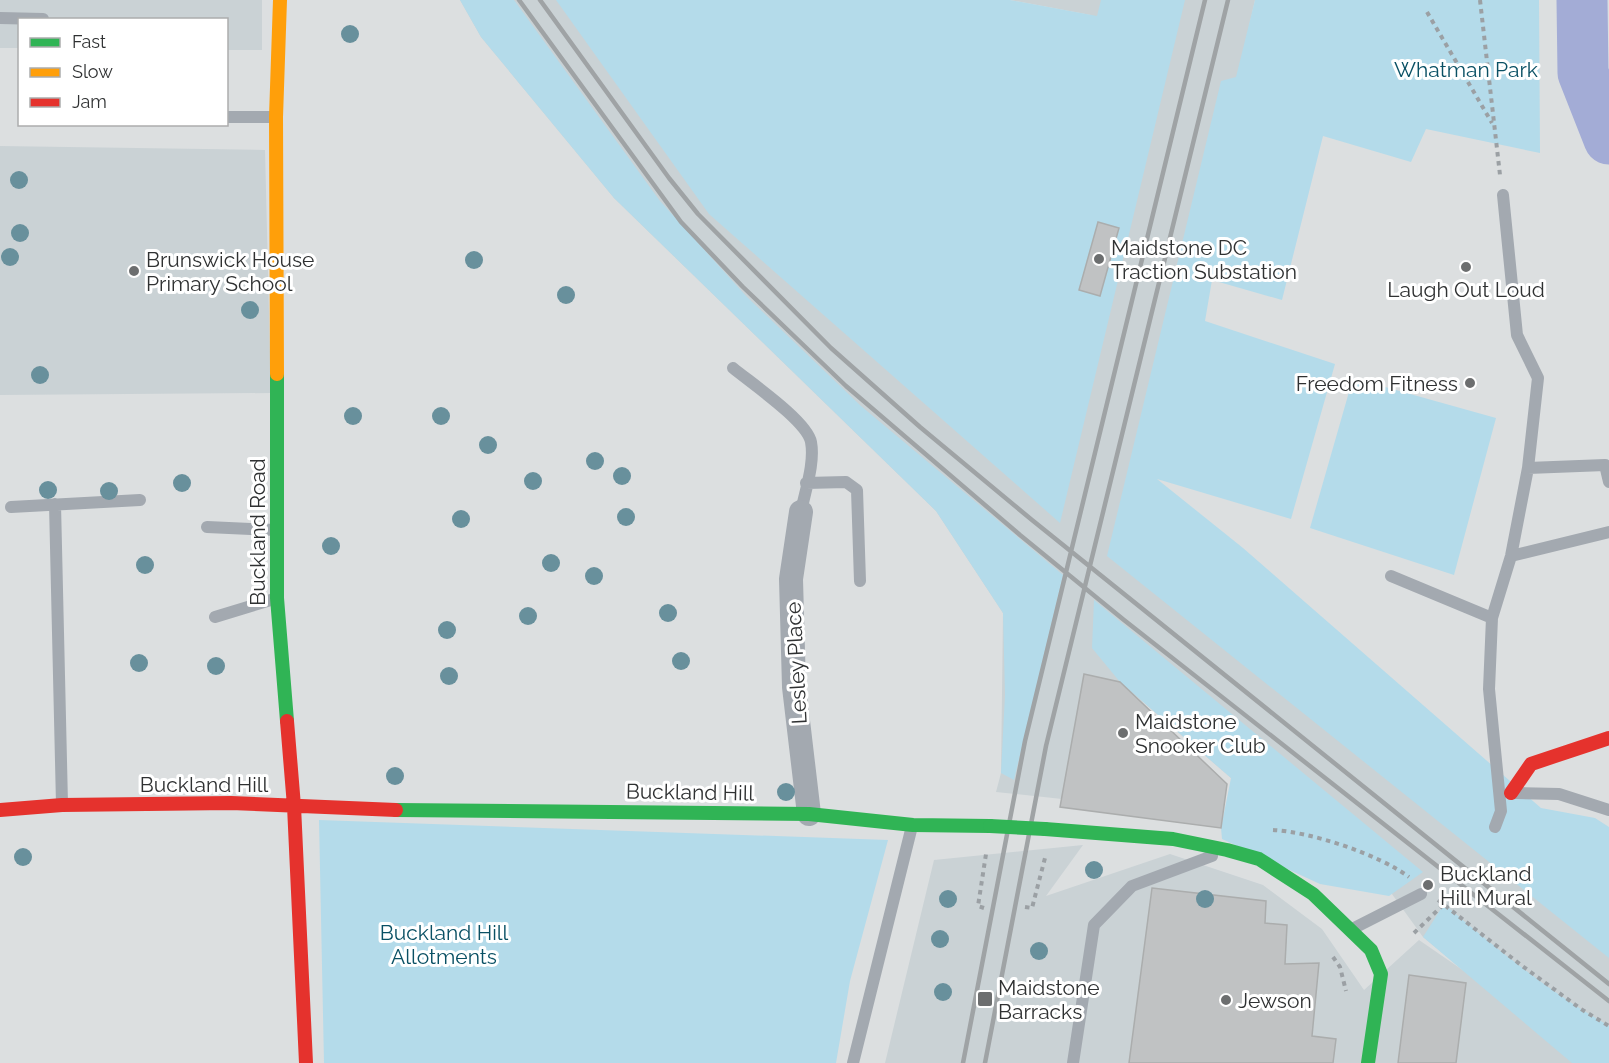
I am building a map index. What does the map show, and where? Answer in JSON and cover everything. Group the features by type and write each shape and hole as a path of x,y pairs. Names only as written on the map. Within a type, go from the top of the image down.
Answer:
{"street":[{"name":"Buckland Road","path":"280,0 276,117 277,598 294,806 306,1063"},
{"name":"Lesley Place","path":"801,512 791,579 794,687 809,814"},
{"path":"1511,793 1531,764 1609,738"},
{"name":"Buckland Hill","path":"0,810 62,806 231,803 294,806 809,814 912,825 990,826 1173,838 1259,859 1313,894 1352,929 1371,950 1381,974 1368,1063"}],"lane":[{"path":"0,18 18,18"},
{"path":"228,117 276,117"},
{"path":"1501,811 1489,689 1492,618 1511,556 1528,468 1538,378 1517,335 1503,195"},
{"path":"733,368 801,425 811,441 801,512"},
{"path":"1528,468 1605,465 1609,482"},
{"path":"806,483 846,482 857,490 860,581"},
{"path":"11,507 140,500"},
{"path":"55,504 62,806"},
{"path":"207,527 278,530"},
{"path":"1511,556 1609,532"},
{"path":"1391,576 1492,618"},
{"path":"215,617 277,598"},
{"path":"1495,827 1511,793 1559,794 1609,810"},
{"path":"853,1063 912,825"},
{"path":"1072,1063 1094,925 1132,886 1227,850"},
{"path":"1352,929 1421,894"}],"path":[{"path":"1480,0 1503,195"},
{"path":"1427,12 1494,126"},
{"path":"984,908 978,906 988,844"},
{"path":"1025,907 1032,908 1047,848"},
{"path":"1414,933 1444,904"},
{"path":"1328,951 1340,967 1348,997"}],"shaded area":[{"path":"0,0 262,0 262,50 228,50 228,18 18,18 18,48 0,48"},
{"path":"460,0 696,0 1091,15 1010,0 1255,0 1145,490 1609,875 1609,1063 885,1063 934,860 1083,845 1046,896 1170,854 1263,885 1322,929 1364,990 1419,940 1464,971 1423,937 1384,883 1231,778 1120,682 1062,799 996,792 1001,773 1003,613 936,511 614,198 481,37"},
{"name":"Brunswick House Primary School","path":"0,146 265,150 271,393 0,395"}],"green space":[{"path":"460,0 514,0 660,201 747,297 861,406 1063,575 1014,780 1001,773 1005,695 1003,613 936,511 614,198 481,37"},
{"path":"556,0 1010,0 1097,16 1101,0 1185,0 1060,523 709,214"},
{"name":"Whatman Park","path":"1255,0 1539,0 1540,153 1426,129 1411,162 1323,136 1282,300 1212,280 1205,321 1335,364 1291,519 1157,479 1243,548 1541,808 1595,818 1609,827 1609,958 1107,556 1221,81 1236,77"},
{"path":"1353,378 1496,418 1454,575 1310,528"},
{"path":"1094,600 1423,872 1389,896 1320,884 1222,839 1221,828 1231,778 1120,682 1092,648"},
{"name":"Buckland Hill Allotments","path":"319,820 888,840 850,981 836,1063 324,1063"},
{"path":"1444,904 1524,969 1609,1026 1609,1063 1572,1063 1423,937"}],"building":[{"name":"Maidstone DC Traction Substation","path":"1098,222 1119,228 1100,296 1079,290"},
{"name":"Maidstone Snooker Club","path":"1084,674 1120,682 1227,784 1221,828 1060,807"},
{"name":"Jewson","path":"1152,888 1266,901 1265,923 1287,925 1285,964 1319,963 1312,1036 1336,1039 1333,1063 1129,1063"},
{"path":"1409,975 1466,983 1456,1063 1398,1063"}],"waterway":[{"path":"1582,0 1583,73 1609,139"}],"railway":[{"path":"519,0 681,222 743,287 846,386 1020,535 1124,620 1609,1001"},
{"path":"540,0 669,178 698,214 831,348 920,427 1032,520 1609,984"},
{"path":"963,1063 1025,741 1205,0"},
{"path":"985,1063 1046,746 1228,0"}],"traffic: fast":[{"path":"277,374 277,598 287,721"},
{"path":"396,810 809,814 913,825 990,826"},
{"path":"990,826 1045,829"},
{"path":"1045,829 1173,839 1227,850 1259,859 1313,894 1371,950 1381,974 1368,1063"}],"traffic: slow":[{"path":"277,374 276,117 280,0"}],"traffic: jam":[{"path":"287,721 294,806 306,1063"},
{"path":"1511,793 1531,764 1609,738"},
{"path":"0,810 62,805 231,803 396,810"}],"place":[{"name":"Maidstone DC Traction Substation","path":"1099,259"},
{"name":"Laugh Out Loud","path":"1466,267"},
{"name":"Brunswick House Primary School","path":"134,271"},
{"name":"Freedom Fitness","path":"1470,383"},
{"name":"Maidstone Snooker Club","path":"1123,733"},
{"name":"Buckland Hill Mural","path":"1428,885"},
{"name":"Maidstone Barracks","path":"985,999"},
{"name":"Jewson","path":"1226,1000"}]}
